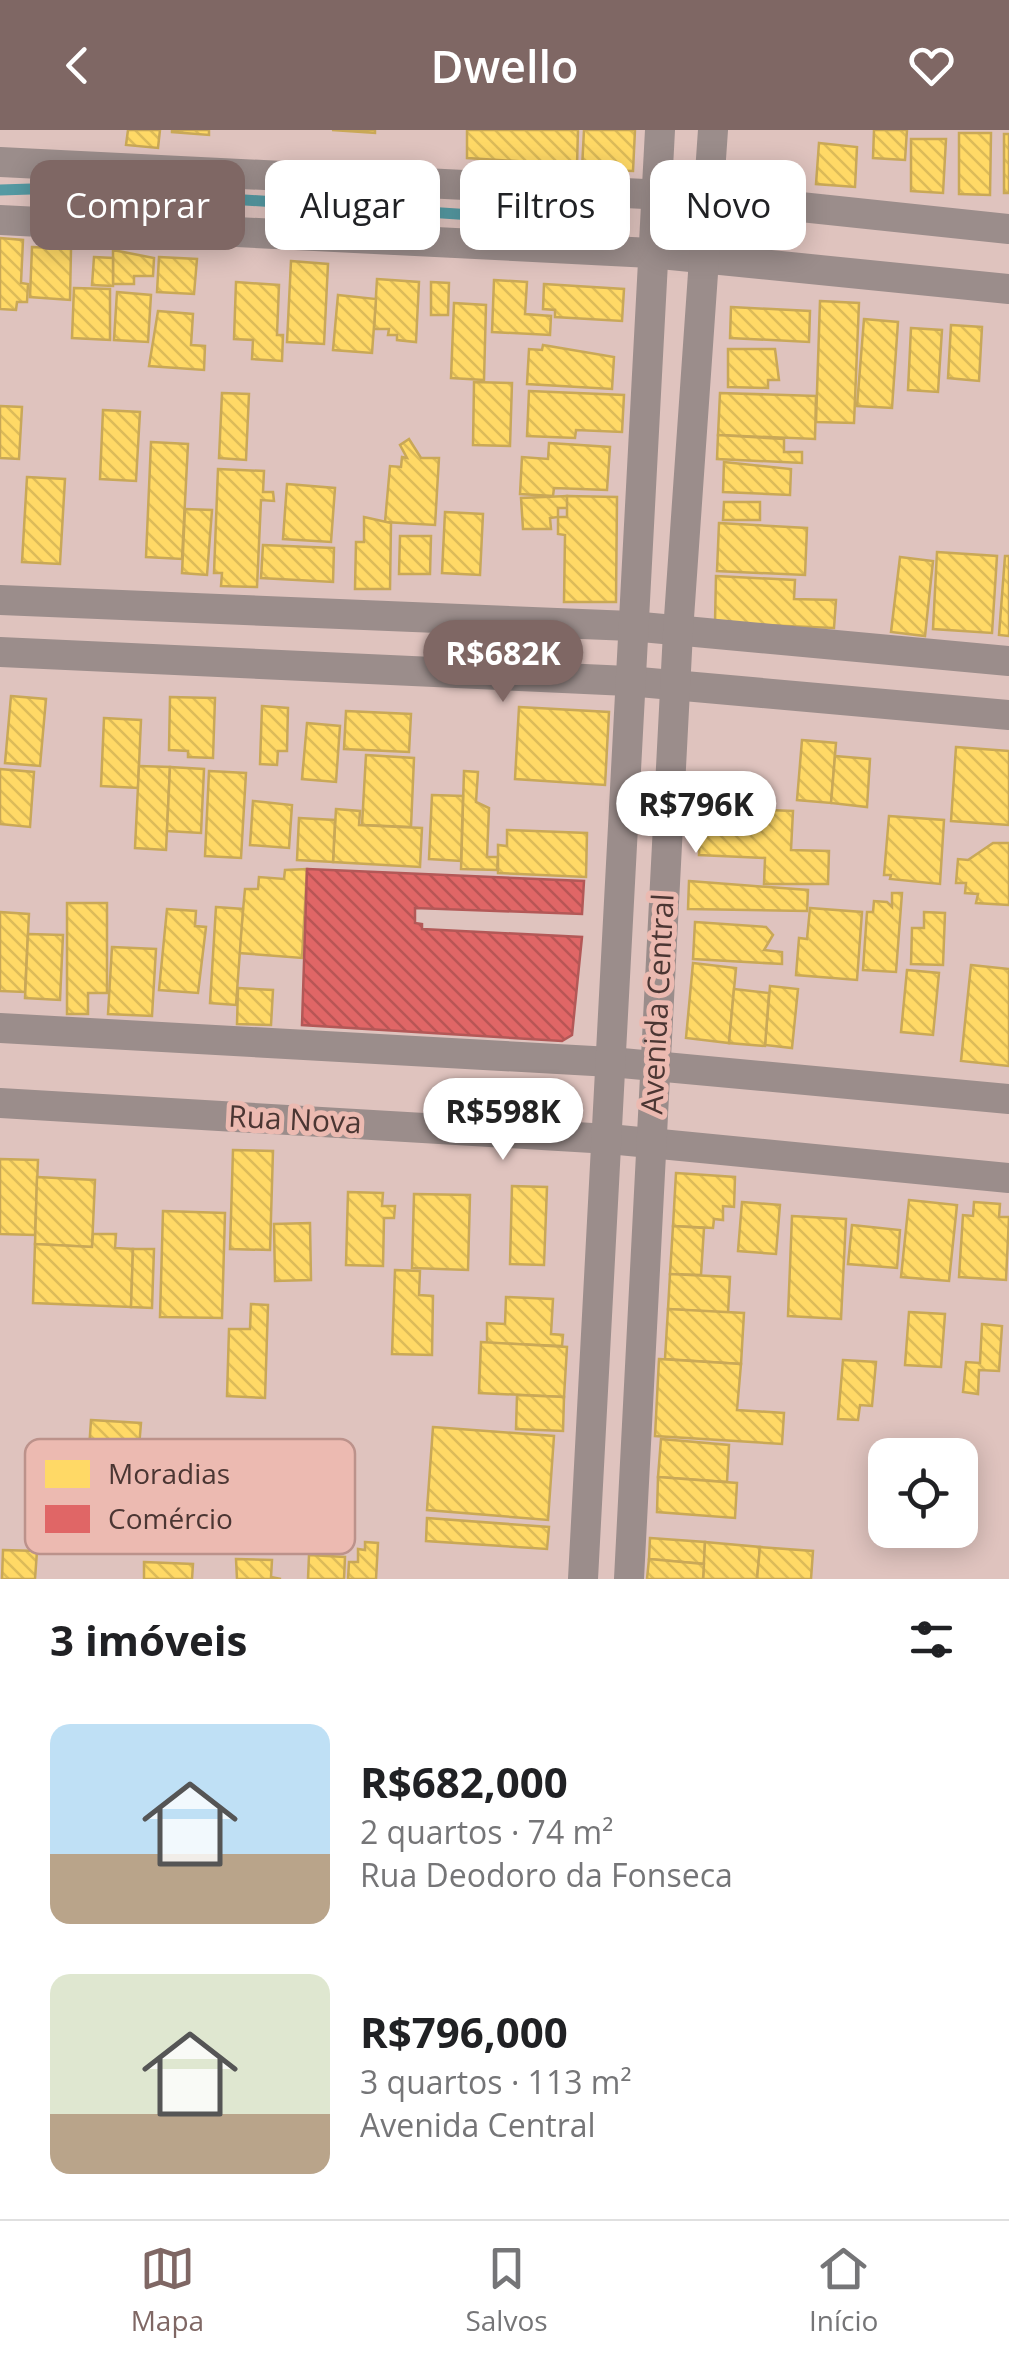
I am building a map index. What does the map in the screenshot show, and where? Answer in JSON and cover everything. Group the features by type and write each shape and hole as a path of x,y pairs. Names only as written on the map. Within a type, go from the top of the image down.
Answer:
{"street":[{"name":"Avenida Central","path":"658,160 660,130"},
{"name":"Avenida Central","path":"710,160 713,130"},
{"path":"0,162 650,195"},
{"path":"806,207 1009,230"},
{"path":"0,220 651,253 1009,289"},
{"name":"Avenida Central","path":"583,1579 610,1139 628,681 651,250"},
{"name":"Avenida Central","path":"629,1579 678,632 704,250"},
{"path":"0,600 631,626 1009,661"},
{"path":"0,652 628,681 1009,715"},
{"path":"0,1028 654,1065 1009,1099"},
{"name":"Rua Nova","path":"0,1103 610,1139 1009,1178"}],"building: Moradias":[{"path":"128,130 160,130 158,148 126,145"},
{"path":"209,130 209,135 172,132"},
{"path":"332,130 375,130 375,133"},
{"path":"467,130 578,130 577,160 467,158"},
{"path":"584,130 635,130 633,171 630,160 582,160"},
{"path":"874,130 907,130 905,160 873,158"},
{"path":"959,133 991,133 990,195 959,194"},
{"path":"1004,134 1009,134 1009,193 1004,193"},
{"path":"911,139 946,139 943,193 911,191"},
{"path":"819,143 857,147 855,187 816,184"},
{"path":"0,238 23,240 21,283 28,284 27,302 17,302 16,310 0,309"},
{"path":"32,250 71,250 70,300 30,297"},
{"path":"113,250 154,258 153,276 134,276 134,284 113,284"},
{"path":"94,257 113,258 113,286 92,285"},
{"path":"159,257 197,259 194,294 157,292"},
{"path":"291,261 328,264 324,344 287,342"},
{"path":"377,279 419,282 416,342 397,340 397,335 388,335 389,329 374,329"},
{"path":"494,280 527,282 525,314 551,316 550,335 492,332"},
{"path":"236,282 279,285 277,335 283,335 282,361 252,359 253,340 234,339"},
{"path":"431,282 449,283 448,315 431,315"},
{"path":"544,284 624,289 622,321 555,317 555,310 543,309"},
{"path":"74,288 110,289 110,340 72,338"},
{"path":"117,292 151,295 148,342 114,340"},
{"path":"338,295 376,299 372,353 333,350"},
{"path":"820,301 859,303 854,423 816,422"},
{"path":"454,303 486,305 484,380 451,378"},
{"path":"731,307 810,311 809,342 730,338"},
{"path":"158,311 193,314 191,345 205,346 204,370 149,366"},
{"path":"864,319 898,322 892,408 857,406"},
{"path":"951,325 982,327 979,381 948,378"},
{"path":"911,328 942,330 938,392 908,390"},
{"path":"543,345 614,357 612,389 527,384 529,349 542,350"},
{"path":"728,349 775,349 779,380 768,380 768,388 728,387"},
{"path":"474,382 512,383 510,446 473,445"},
{"path":"529,391 624,395 622,432 576,430 575,438 527,436"},
{"path":"222,393 249,394 246,460 219,458"},
{"path":"720,393 816,396 815,439 718,435"},
{"path":"0,406 22,407 19,459 0,458"},
{"path":"103,410 140,412 136,481 100,479"},
{"path":"718,435 784,439 784,452 802,452 802,463 717,459"},
{"path":"409,439 421,458 439,458 435,525 385,522 390,466 401,467 402,457 407,458 400,445"},
{"path":"151,442 188,444 182,559 146,557"},
{"path":"549,443 610,447 607,490 554,488 553,496 520,494 522,457 548,459"},
{"path":"724,462 791,469 790,495 723,492"},
{"path":"218,469 264,471 263,492 273,492 274,501 261,500 257,587 221,586 222,573 214,573"},
{"path":"27,477 65,479 60,564 22,562"},
{"path":"287,484 335,488 331,542 283,539"},
{"path":"567,496 568,508 558,508 558,517 550,518 551,529 523,529 521,498"},
{"path":"567,496 617,497 616,602 564,602 565,535 558,534 558,517 567,517"},
{"path":"724,502 760,502 760,520 723,520"},
{"path":"185,509 212,510 207,575 182,573"},
{"path":"445,512 483,514 480,575 442,573"},
{"path":"364,517 391,523 390,589 355,589 356,542 364,542"},
{"path":"719,523 807,528 805,575 717,571"},
{"path":"400,536 431,536 430,574 399,574"},
{"path":"263,545 334,548 333,582 261,578"},
{"path":"937,552 997,556 992,633 933,629"},
{"path":"1005,556 1009,556 1009,636 999,635"},
{"path":"900,557 933,561 925,636 891,632"},
{"path":"716,576 795,580 794,599 836,600 834,628 715,623"},
{"path":"11,696 46,699 40,766 5,763"},
{"path":"170,697 215,698 213,758 188,757 188,751 169,750"},
{"path":"262,706 288,708 287,751 278,751 277,765 260,764"},
{"path":"519,707 609,712 605,785 515,779"},
{"path":"346,711 411,714 409,752 344,749"},
{"path":"104,718 141,720 138,788 101,786"},
{"path":"307,723 340,726 336,782 302,779"},
{"path":"802,740 836,743 831,803 797,800"},
{"path":"956,747 1009,751 1009,825 951,821"},
{"path":"366,755 414,758 411,827 362,825"},
{"path":"835,756 870,759 867,807 831,803"},
{"path":"139,766 170,767 166,850 135,848"},
{"path":"170,767 204,769 201,833 167,831"},
{"path":"0,769 34,772 30,827 0,824"},
{"path":"209,771 246,773 241,858 205,856"},
{"path":"464,771 478,772 476,802 489,808 487,857 498,857 497,870 461,869"},
{"path":"432,795 463,796 461,861 429,859"},
{"path":"253,801 292,805 289,848 250,845"},
{"path":"701,807 793,811 791,850 829,851 828,884 764,884 765,858 699,855"},
{"path":"336,809 360,811 359,825 422,828 420,867 333,862"},
{"path":"889,816 944,820 940,884 884,875"},
{"path":"299,818 335,820 333,862 297,860"},
{"path":"507,830 587,833 586,877 498,873 498,845 507,846"},
{"path":"993,843 1009,843 1009,905 976,903 978,894 965,893 966,883 956,883 958,859 968,860"},
{"path":"307,869 302,958 239,953 245,889 258,889 259,877 284,879 285,870"},
{"path":"689,881 808,890 807,911 688,909"},
{"path":"892,893 902,893 896,972 863,970 867,912 873,912 874,901 887,902 892,907"},
{"path":"67,903 107,903 107,993 88,993 88,1014 67,1014"},
{"path":"216,907 243,909 236,1005 210,1003"},
{"path":"810,908 862,912 857,980 796,975 799,938 807,939"},
{"path":"167,909 196,911 195,926 206,927 198,993 159,990"},
{"path":"0,912 29,914 25,992 0,991"},
{"path":"924,912 945,913 943,965 911,964 912,928 924,928"},
{"path":"695,922 766,927 773,935 764,950 782,952 782,964 693,959"},
{"path":"28,934 63,935 60,1000 25,998"},
{"path":"112,947 156,949 152,1016 108,1014"},
{"path":"693,963 736,968 729,1043 686,1038"},
{"path":"971,965 1009,969 1009,1066 961,1061"},
{"path":"907,970 939,973 933,1035 901,1032"},
{"path":"770,986 798,989 792,1048 765,1045"},
{"path":"238,988 273,990 271,1025 237,1024"},
{"path":"734,989 769,993 765,1046 729,1043"},
{"path":"233,1150 273,1151 270,1250 230,1249"},
{"path":"0,1159 38,1160 35,1235 0,1234"},
{"path":"676,1173 735,1177 734,1207 723,1206 723,1220 714,1219 713,1228 673,1226"},
{"path":"37,1177 95,1180 92,1247 35,1244"},
{"path":"512,1186 547,1187 544,1265 510,1264"},
{"path":"348,1192 383,1193 382,1206 395,1206 394,1218 384,1218 383,1266 346,1265"},
{"path":"414,1194 470,1195 468,1270 412,1268"},
{"path":"909,1200 957,1205 949,1281 901,1277"},
{"path":"742,1202 780,1205 776,1254 738,1251"},
{"path":"974,1202 1000,1204 999,1217 1009,1217 1006,1280 959,1277 963,1215 973,1216"},
{"path":"163,1211 225,1213 222,1318 160,1317"},
{"path":"792,1216 846,1219 841,1319 788,1316"},
{"path":"310,1223 311,1280 275,1281 274,1224"},
{"path":"852,1225 900,1230 897,1268 848,1264"},
{"path":"673,1226 704,1228 701,1275 670,1274"},
{"path":"93,1234 116,1234 115,1248 133,1249 131,1307 33,1303 35,1244 92,1247"},
{"path":"133,1249 154,1249 152,1308 131,1307"},
{"path":"395,1270 420,1271 419,1295 433,1296 432,1355 392,1354"},
{"path":"670,1274 730,1277 728,1313 668,1309"},
{"path":"506,1297 553,1299 551,1334 563,1335 562,1346 487,1343 487,1323 505,1324"},
{"path":"251,1304 268,1305 265,1398 227,1396 229,1329 250,1329"},
{"path":"668,1309 744,1313 741,1364 665,1359"},
{"path":"909,1312 945,1314 941,1367 905,1365"},
{"path":"982,1324 1002,1326 999,1371 979,1370 978,1394 963,1392 966,1362 980,1363"},
{"path":"481,1342 567,1347 564,1397 479,1393"},
{"path":"659,1359 741,1364 737,1410 784,1413 782,1444 655,1436"},
{"path":"843,1360 876,1362 872,1406 860,1405 858,1420 838,1419"},
{"path":"517,1395 564,1397 563,1431 516,1429"},
{"path":"91,1420 141,1423 140,1439 90,1439"},
{"path":"433,1427 554,1436 548,1520 427,1510"},
{"path":"661,1439 729,1445 727,1482 658,1477"},
{"path":"658,1477 737,1483 735,1518 657,1512"},
{"path":"427,1518 549,1527 547,1549 426,1541"},
{"path":"650,1538 705,1542 704,1564 649,1559"},
{"path":"365,1542 378,1543 376,1579 348,1579 349,1562 358,1562 358,1549 365,1550"},
{"path":"705,1542 760,1547 757,1579 703,1579"},
{"path":"760,1547 813,1551 811,1579 757,1579"},
{"path":"3,1550 37,1554 35,1579 2,1579"},
{"path":"309,1555 345,1557 344,1579 308,1579"},
{"path":"236,1559 272,1560 271,1577 281,1579 237,1579"},
{"path":"649,1559 704,1564 703,1579 647,1579"},
{"path":"144,1562 193,1564 192,1579 144,1579"}],"building: Comércio":[{"path":"307,869 584,881 582,914 415,908 415,923 422,924 422,929 582,937 572,1035 562,1041 302,1025"}],"waterway":[{"path":"0,190 63,188 460,214"}]}
